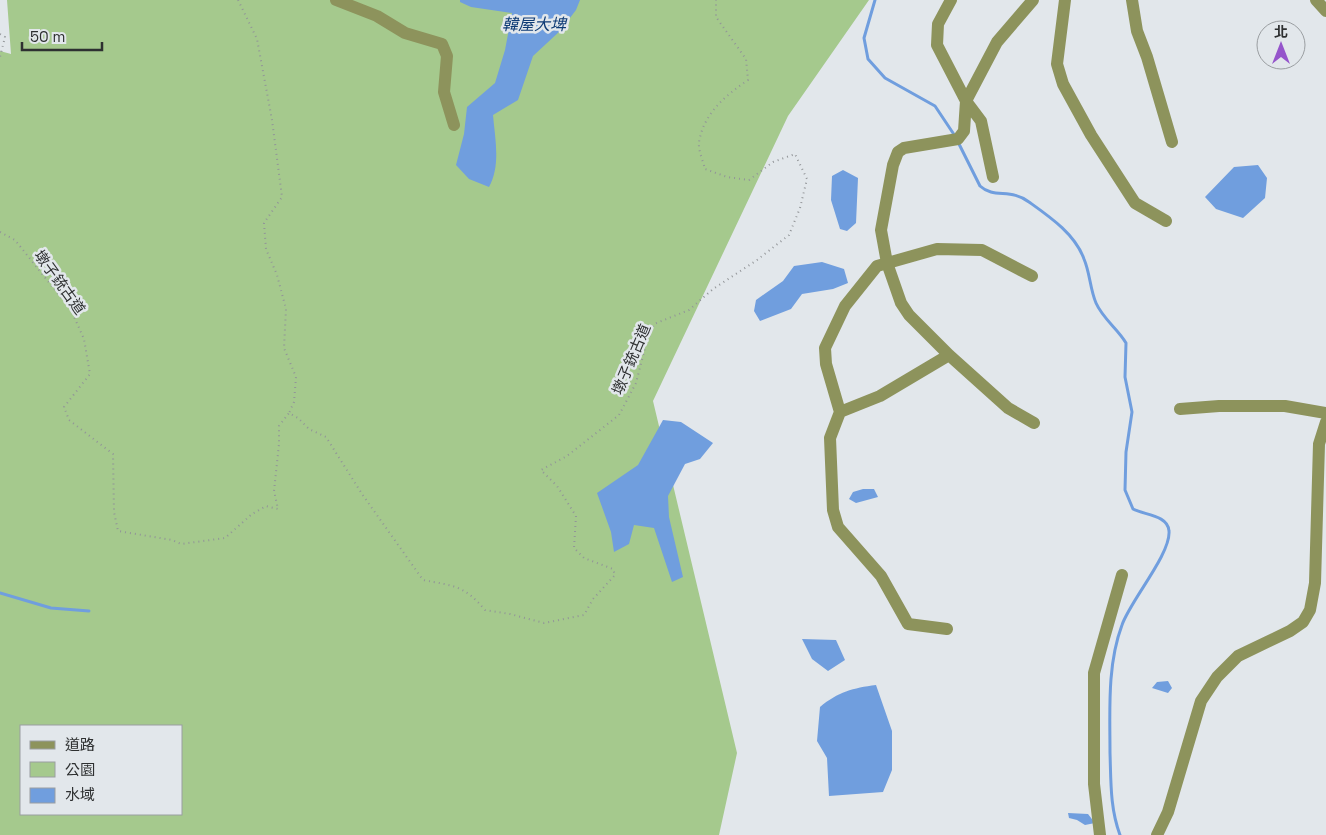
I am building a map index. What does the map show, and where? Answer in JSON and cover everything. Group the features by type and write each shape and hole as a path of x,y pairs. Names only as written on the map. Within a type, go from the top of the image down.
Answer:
{"street":[{"path":"336,0 377,16 404,33 442,44 447,56 444,92 454,124"},
{"path":"951,0 938,24 936,45 966,102 981,121 993,177"},
{"path":"1033,0 997,42 966,102 964,131 954,139 917,145 898,152 893,166 881,230 887,263 901,303 909,315 949,355 1008,408 1034,424"},
{"path":"1065,0 1057,64 1063,84 1091,135 1135,203 1166,221"},
{"path":"1132,0 1137,31 1148,57 1172,142"},
{"path":"1316,0 1326,11"},
{"path":"947,629 908,624 881,576 838,527 833,510 830,438 840,412 826,364 824,348 845,306 877,266 938,249 982,250 1032,276"},
{"path":"840,412 880,396 949,355"},
{"path":"1180,409 1220,406 1284,406 1326,413"},
{"path":"1157,835 1168,812 1201,701 1217,677 1238,656 1290,631 1303,622 1310,610 1315,583 1320,444 1326,422"},
{"path":"1100,835 1094,784 1094,673 1122,575"}],"path":[{"name":"墩子銃古道","path":"0,232 15,240 71,310 84,339 90,374 64,407 69,420 87,432 113,454 114,512 118,531 172,540 181,544 225,538 252,514 266,506 278,509 274,491 280,444 279,426 289,413 294,402 296,378 284,348 286,309 277,275 266,249 264,223 282,197 272,120 258,39 238,0"},
{"name":"墩子銃古道","path":"289,413 298,418 309,429 326,437 362,494 424,580 462,588 473,596 485,610 510,614 544,624 584,615 593,599 615,575 613,569 584,558 574,548 576,516 557,486 541,470 567,456 619,415 636,383 645,348 654,324 689,310 713,289 757,260 789,234 800,208 807,179 795,154 773,162 749,180 727,177 705,169 699,144 708,114 727,94 748,80 746,59 716,17 716,0"},
{"path":"0,34 5,37 0,57"}],"green space":[{"path":"7,0 869,0 788,116 653,401 737,753 719,835 0,835 0,51 11,54"}],"water":[{"name":"韓屋大埤","path":"460,0 580,0 576,10 560,31 533,56 518,100 493,115 496,161 493,179 489,187 469,179 456,165 464,134 467,107 495,83 505,50 512,13 471,7 460,2"},
{"path":"1258,165 1267,178 1265,198 1243,218 1216,209 1205,197 1234,167"},
{"path":"843,170 858,178 856,223 847,231 840,229 831,200 832,176"},
{"path":"822,262 844,269 848,283 833,289 802,294 791,309 760,321 754,311 756,300 783,281 794,266"},
{"path":"663,420 681,422 713,443 700,459 685,464 668,496 669,517 683,577 672,582 654,528 634,525 629,544 614,552 611,532 597,493 638,465"},
{"path":"863,489 874,489 878,497 856,503 849,499 853,492"},
{"path":"802,639 836,640 845,660 828,671 812,659"},
{"path":"1168,681 1172,688 1168,693 1152,688 1157,682"},
{"path":"876,685 892,731 892,770 883,792 829,796 827,758 817,741 820,707 846,692"},
{"path":"1068,813 1088,814 1095,823 1085,825 1069,818"}],"waterway":[{"path":"875,0 864,38 868,59 885,78 935,106 955,136"},
{"path":"958,142 980,186 991,192 1016,195 1022,198 1053,220 1075,242 1088,270 1094,298 1099,309 1126,343 1125,377 1132,412 1126,452 1125,490 1133,509 1160,519 1168,526 1169,531 1164,552 1126,615 1117,640 1114,656 1110,705 1111,774 1113,805 1120,835"},
{"path":"0,593 51,608 89,611"}]}
